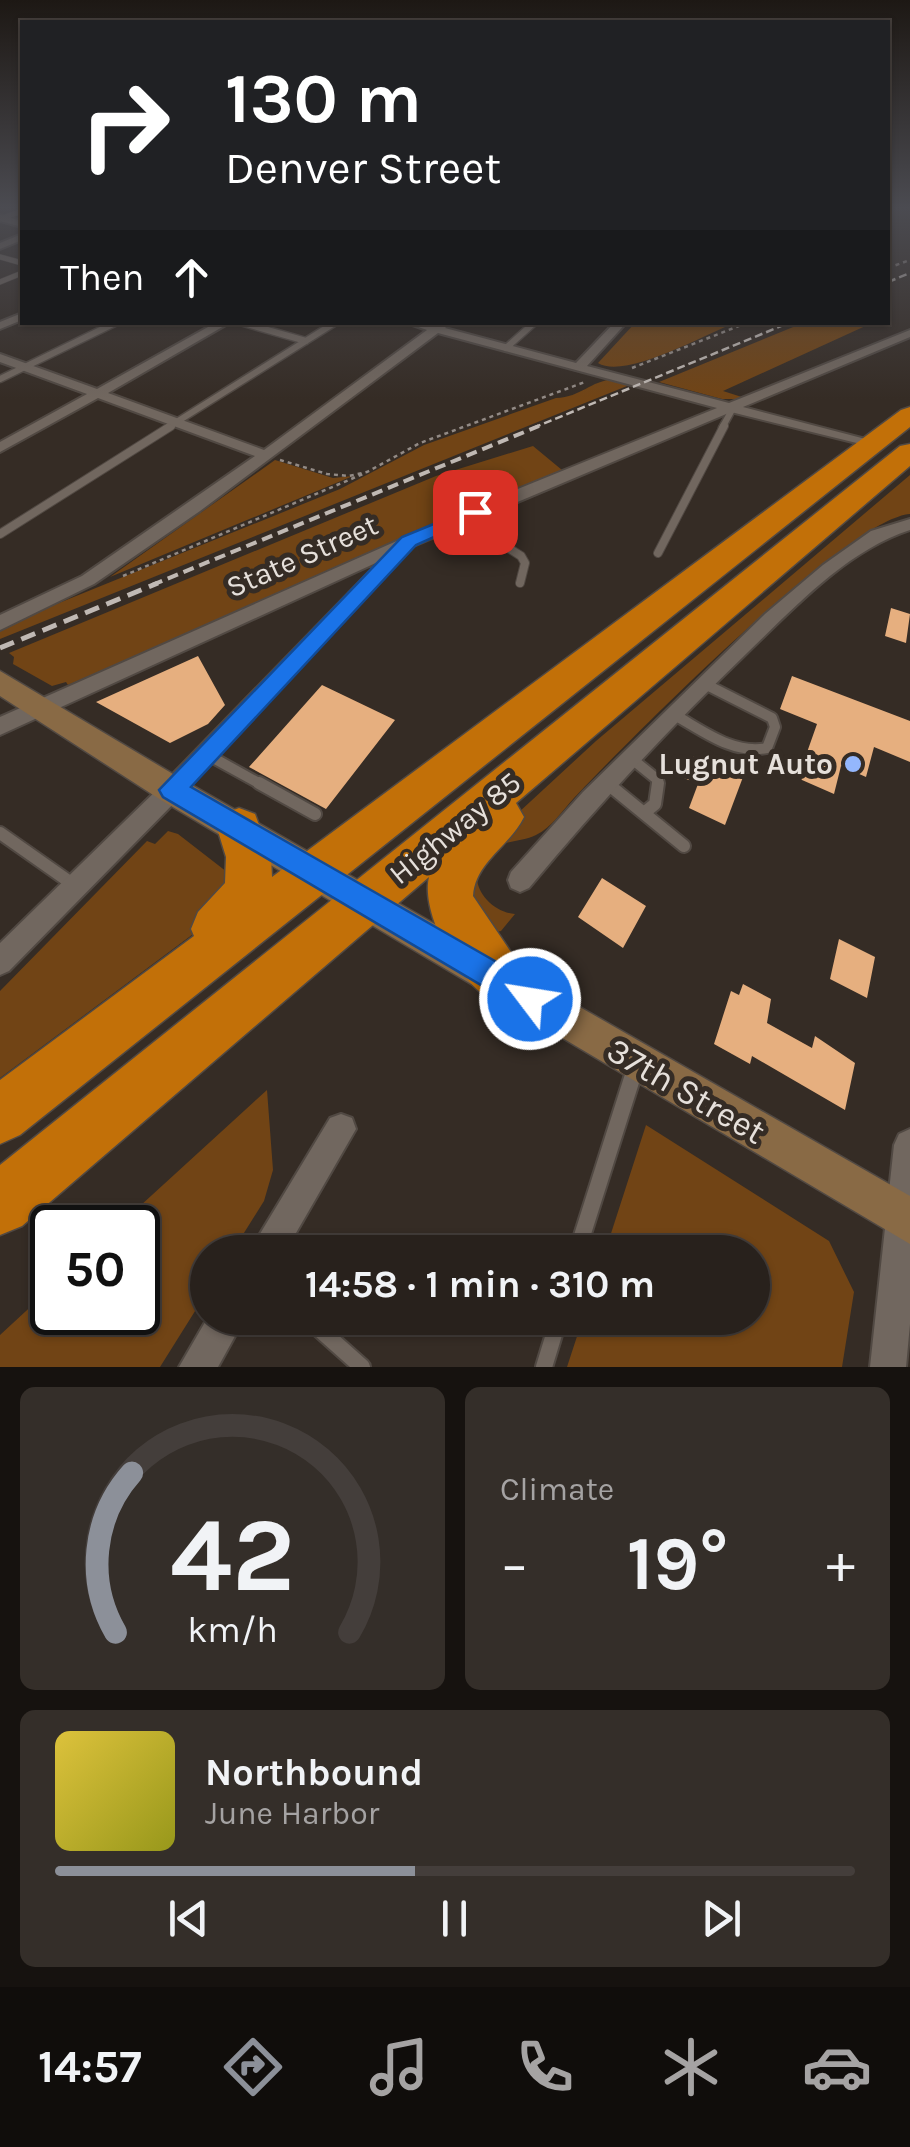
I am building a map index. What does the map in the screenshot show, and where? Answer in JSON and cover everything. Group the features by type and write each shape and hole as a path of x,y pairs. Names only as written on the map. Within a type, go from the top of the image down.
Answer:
{"highway":[{"name":"Highway 85","path":"0,1204 579,727 900,452 910,415"},
{"name":"Highway 85","path":"0,1115 316,872 900,452"},
{"path":"499,980 449,908 447,889 459,862 479,838 569,755 579,727"},
{"path":"0,1094 232,916 245,899 252,871 249,850 239,828"}],"main road":[{"name":"37th Street","path":"0,682 172,790 908,1220"}],"street":[{"path":"0,448 221,325"},
{"path":"580,366 619,325"},
{"path":"0,624 88,580 442,326 506,348 900,452"},
{"name":"State Street","path":"0,726 462,518 910,334"},
{"path":"0,358 265,455"},
{"path":"520,880 673,714 786,604 884,530 910,524"},
{"path":"0,962 172,790 409,541"},
{"path":"276,1235 340,1129"},
{"path":"888,1367 908,1220 910,1145"},
{"path":"197,1367 217,1335"}],"lane":[{"path":"0,379 110,325"},
{"path":"250,325 306,341"},
{"path":"0,534 331,325"},
{"path":"506,348 532,325"},
{"path":"658,553 733,408"},
{"path":"462,518 521,556 525,563 520,583"},
{"path":"673,714 741,748 767,748 776,727 772,718 705,684"},
{"path":"206,754 315,814"},
{"path":"632,759 658,780 655,804 644,813"},
{"path":"608,784 684,846"},
{"path":"0,832 75,886"},
{"path":"582,1235 637,1063"},
{"path":"326,1335 362,1367"},
{"path":"544,1367 554,1335"}],"path":[{"path":"88,580 113,580 367,472 420,443 741,325"},
{"path":"265,455 327,474 349,476 367,472"}],"shaded area":[{"path":"632,325 730,325 645,361 610,367 598,363"},
{"path":"798,325 868,325 723,391 748,399 722,399 659,382"},
{"path":"615,379 632,384 0,639 0,630 17,620 340,489 424,445"},
{"path":"533,446 562,470 68,685 66,682 52,686 13,664 14,657 9,653 436,476"},
{"path":"275,460 333,478 353,476 110,577"},
{"path":"910,475 910,514 880,525 790,591 687,685 547,828 488,852 478,868 479,887 497,908 515,914 497,932 475,912 468,871 493,836 596,741"},
{"path":"168,831 178,834 227,872 220,914 0,1078 0,991 147,841 155,844"},
{"path":"267,1090 273,1170 264,1201 243,1235 190,1235 190,1319 160,1367 0,1367 0,1335 30,1307 30,1335 160,1335 160,1205 141,1205"},
{"path":"646,1125 829,1241 854,1292 842,1367 567,1367 577,1335 770,1335 770,1235 610,1235"}],"building":[{"path":"891,608 910,614 906,643 885,636"},
{"path":"198,656 225,705 208,724 170,743 96,702"},
{"path":"792,676 910,721 910,762 874,747 866,777 841,766 834,794 802,780 799,775 817,724 780,709"},
{"path":"322,685 395,720 326,809 249,767"},
{"path":"693,756 743,777 725,825 689,808 698,784 684,778"},
{"path":"602,878 646,906 623,948 578,917"},
{"path":"839,939 875,957 867,998 830,979"},
{"path":"743,984 771,999 767,1023 812,1048 815,1036 855,1063 845,1110 752,1056 750,1064 714,1044 731,991 739,995"}],"railway":[{"path":"890,281 910,273"},
{"path":"533,428 784,325"},
{"path":"152,585 539,426"},
{"path":"0,648 158,583"}],"place":[{"name":"Lugnut Auto","path":"853,764"}],"route":[{"path":"475,512 409,541 172,790 530,999"}]}
